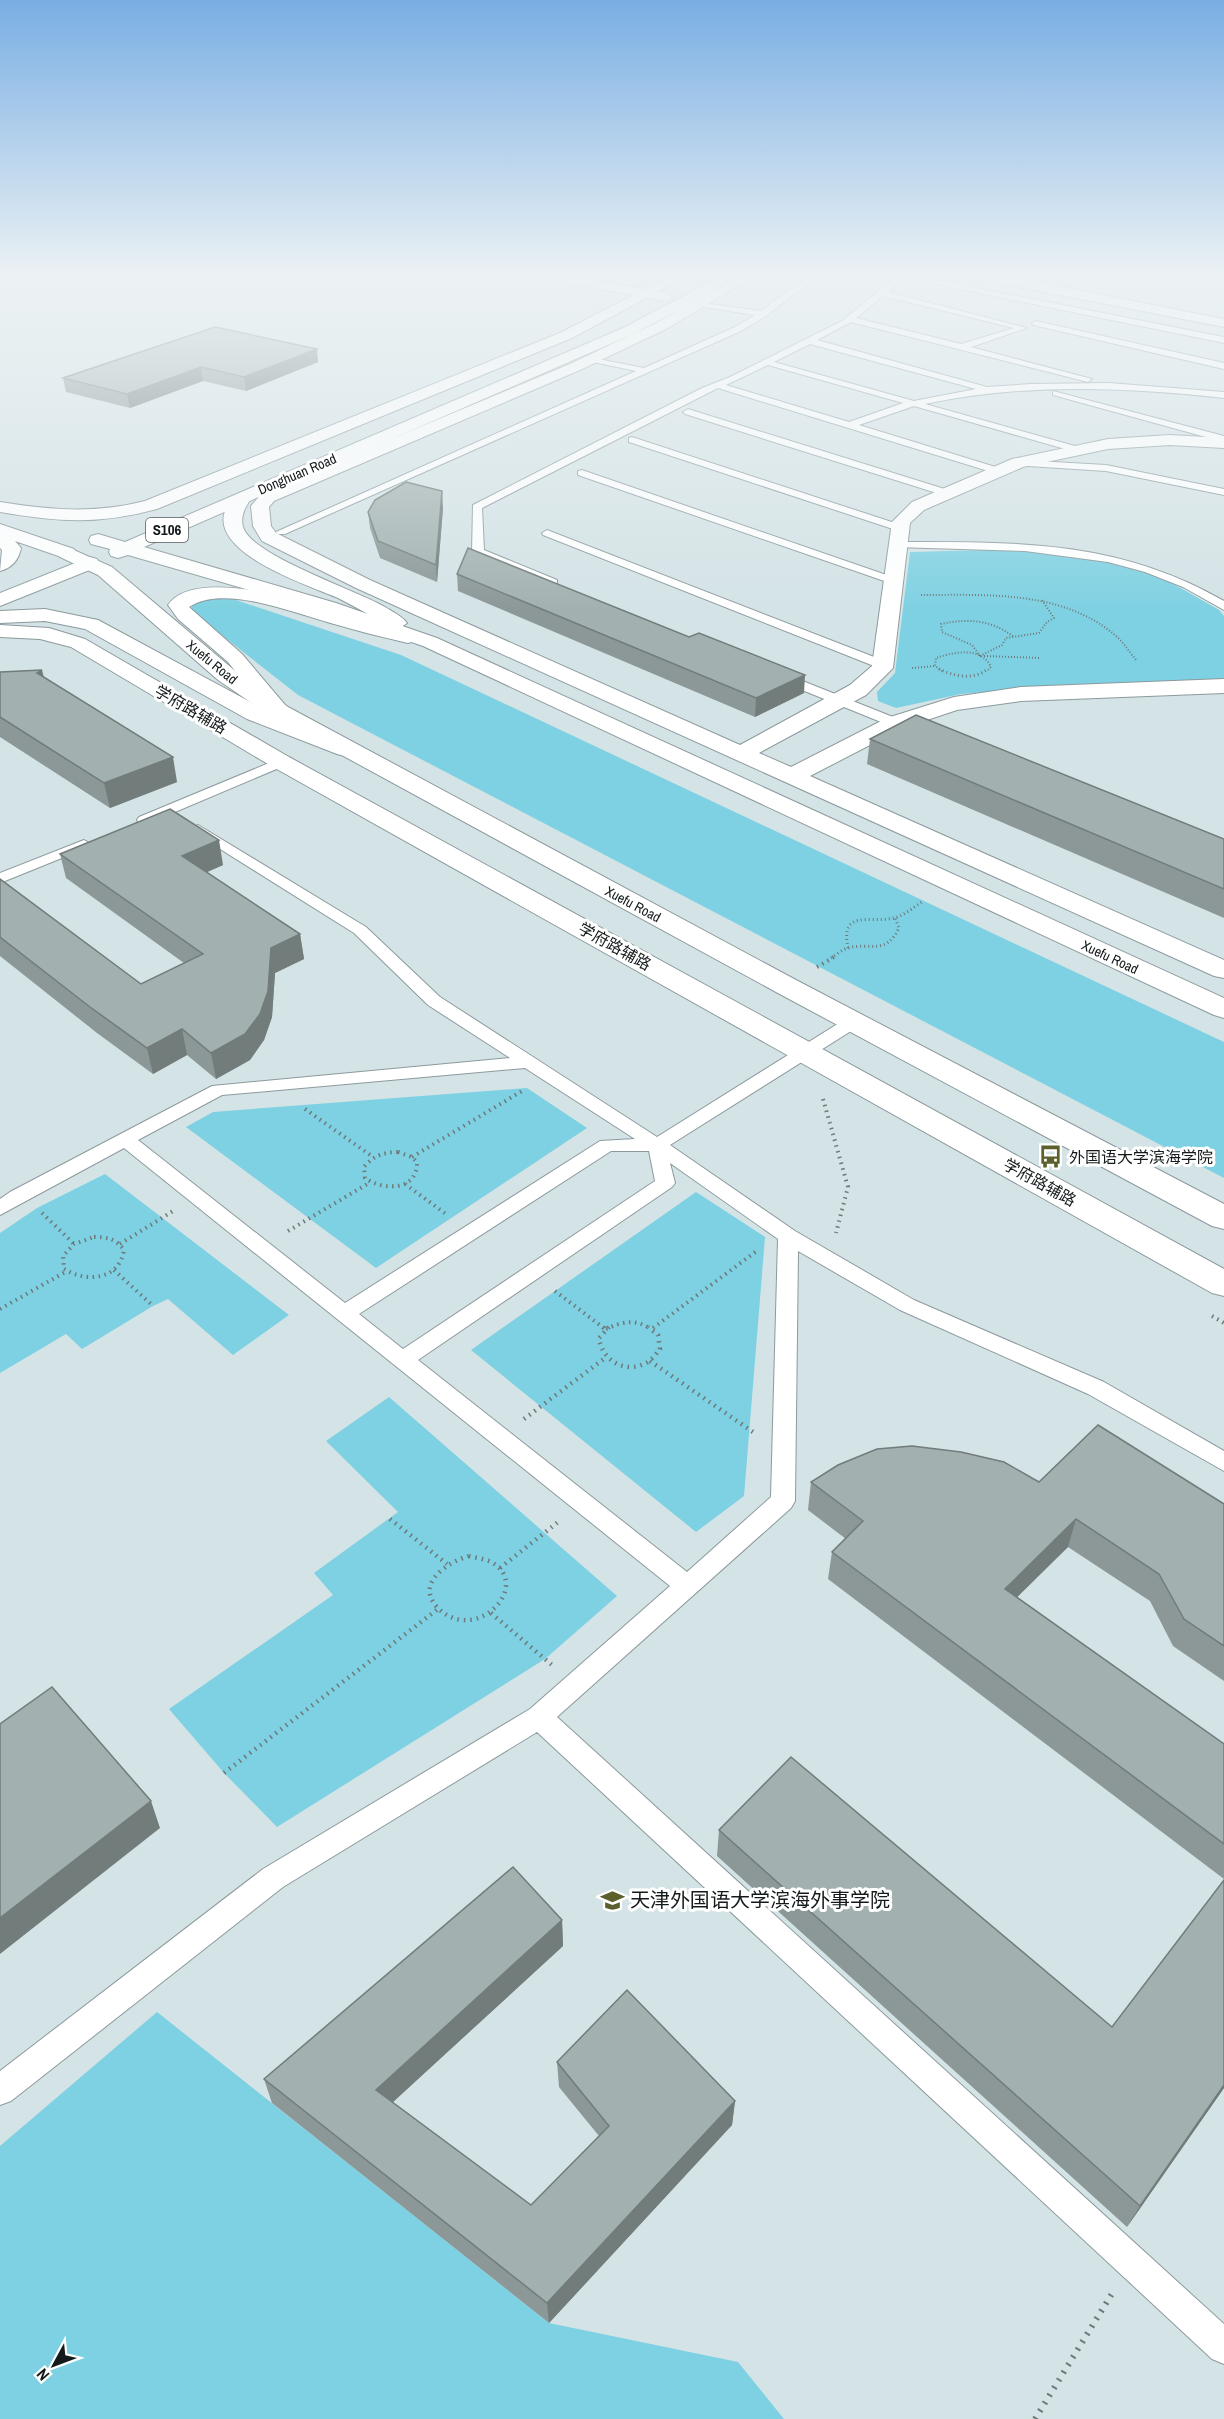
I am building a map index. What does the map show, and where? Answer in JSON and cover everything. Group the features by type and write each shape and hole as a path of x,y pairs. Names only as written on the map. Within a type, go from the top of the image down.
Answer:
{"main road":[{"path":"0,508 83,518 114,515 151,505 442,386"},
{"name":"Donghuan Road","path":"90,563 124,536 472,386"},
{"name":"Donghuan Road","path":"124,536 243,497 505,386"},
{"path":"528,386 268,497 260,506 261,526 268,537 315,561 1224,970"},
{"path":"742,753 858,690 882,668 901,522 918,506 1018,463 1079,450 1108,444 1170,440 1224,441"},
{"path":"243,497 233,511 232,520 237,535 245,545 268,560 357,599 430,642"},
{"name":"Xuefu Road","path":"0,508 98,540 124,536 430,642 1224,1009"},
{"name":"Xuefu Road","path":"0,530 67,553 90,563 115,579 226,675 280,712 853,1022 1224,1218"},
{"path":"0,539 12,548 10,556 0,565"},
{"path":"0,581 98,540"},
{"name":"S106","path":"0,600 90,563"},
{"path":"280,712 235,658 184,615 178,605 183,600 203,593 241,595 430,642"},
{"path":"0,617 45,615 91,624 255,714 346,749"},
{"name":"学府路辅路","path":"0,631 38,631 61,635 78,643 281,762 1224,1284"},
{"path":"793,775 895,723 954,704 1021,694 1222,687"}],"lane":[{"path":"281,532 613,386"},
{"path":"565,588 478,552 477,507 715,386"},
{"path":"720,386 998,471"},
{"path":"853,386 1079,450"},
{"path":"973,386 988,390"},
{"path":"1033,386 1224,441"},
{"path":"851,425 915,403 988,390 1033,386 1162,387 1224,394"},
{"path":"1116,386 1120,387"},
{"path":"688,412 947,493"},
{"path":"632,440 899,537 1032,546 1094,555 1151,570 1203,592 1224,606"},
{"path":"1018,463 1106,468 1224,492"},
{"path":"582,473 893,588"},
{"path":"547,533 883,665"},
{"path":"773,673 916,732"},
{"path":"126,827 281,762"},
{"path":"167,810 360,930 434,1001 657,1145 788,1236 907,1305 1096,1388 1224,1462"},
{"path":"0,878 94,840"},
{"path":"344,1314 607,1145 657,1145 853,1022"},
{"path":"0,1208 22,1194 218,1090 528,1062"},
{"path":"125,1139 687,1586"},
{"path":"402,1360 665,1183 657,1145"},
{"path":"0,2090 273,1878 539,1718 783,1501 788,1236"},
{"path":"539,1718 1224,2347"}],"path":[{"path":"893,588 1042,600 1080,610 1101,623 1127,645 1140,665 1130,690"},
{"path":"980,656 1002,645 1006,638 1039,633 1047,622 1054,618 1042,600"},
{"path":"1014,637 1002,626 986,622 950,621 941,624 942,632 972,645 980,656 987,659 991,668 974,676 946,673 939,670 934,662 940,655 955,652 980,656 1041,658"},
{"path":"848,948 845,933 848,926 857,920 870,917 895,918 927,898"},
{"path":"808,972 848,948 874,948 893,940 899,928 895,918"},
{"path":"412,1157 549,1075"},
{"path":"272,1085 373,1157"},
{"path":"820,1089 848,1187 829,1260"},
{"path":"398,1152 412,1157 417,1162 417,1174 405,1184 386,1188 369,1182 365,1178 364,1167 373,1157 398,1152"},
{"path":"260,1247 369,1182"},
{"path":"405,1184 471,1232"},
{"path":"22,1194 74,1244"},
{"path":"120,1244 197,1197"},
{"path":"653,1329 765,1245 788,1236"},
{"path":"105,1237 120,1244 124,1250 124,1257 114,1270 95,1278 76,1277 67,1271 62,1263 63,1256 74,1244 84,1239 105,1237"},
{"path":"114,1270 153,1306"},
{"path":"0,1309 67,1271"},
{"path":"530,1273 605,1329"},
{"path":"634,1321 653,1329 661,1342 660,1349 650,1361 632,1367 622,1366 605,1358 599,1351 598,1343 605,1329 613,1323 634,1321"},
{"path":"499,1437 605,1358"},
{"path":"650,1361 784,1453"},
{"path":"500,1568 581,1503"},
{"path":"390,1519 447,1564"},
{"path":"469,1556 491,1561 500,1568 506,1577 507,1588 504,1599 491,1613 474,1619 460,1620 438,1609 432,1600 430,1591 432,1580 447,1564 469,1556"},
{"path":"224,1773 438,1609"},
{"path":"491,1613 575,1686"},
{"path":"1035,2419 1132,2262"}],"shaded area":[{"path":"990,550 1105,561 1150,574 1183,589 1219,610 1224,616 1224,680 1113,683 961,694 896,708 878,701 877,692 895,673 910,552"},
{"path":"227,597 401,655 1224,1042 1224,1178 298,695 191,611 192,606 198,601"},
{"path":"527,1088 587,1128 376,1268 186,1127 213,1112"},
{"path":"105,1174 289,1315 233,1355 168,1299 82,1349 66,1334 0,1373 0,1233 37,1208"},
{"path":"696,1192 765,1237 744,1496 696,1532 471,1350"},
{"path":"389,1397 617,1596 545,1659 277,1827 224,1773 169,1709 333,1595 314,1573 398,1512 326,1441"},
{"path":"157,2012 549,2323 738,2362 784,2419 0,2419 0,2146"}],"building":[{"path":"95,386 149,386 127,394"},
{"path":"406,482 442,491 436,565 378,541 368,512 375,500"},
{"path":"468,548 689,637 699,633 805,675 756,698 457,574"},
{"path":"42,670 37,673 173,757 104,783 0,717 0,672"},
{"path":"916,715 1224,839 1224,889 870,739"},
{"path":"170,809 219,840 182,856 300,934 271,948 268,991 260,1014 245,1034 211,1053 182,1029 147,1048 0,937 0,879 141,984 203,954 60,854"},
{"path":"1098,1425 1224,1504 1224,1646 1184,1619 1159,1574 1076,1519 1005,1589 1224,1744 1224,1844 832,1552 863,1521 811,1482 838,1465 877,1449 912,1446 961,1452 1004,1462 1039,1482"},
{"path":"52,1687 151,1801 0,1918 0,1724"},
{"path":"791,1757 1112,2027 1224,1880 1224,2085 1140,2206 719,1830"},
{"path":"513,1867 562,1920 376,2090 531,2205 609,2126 557,2062 627,1990 735,2101 547,2303 264,2079"}],"place":[{"name":"外国语大学滨海学院","path":"1051,1157"},
{"name":"天津外国语大学滨海外事学院","path":"612,1900"}]}
